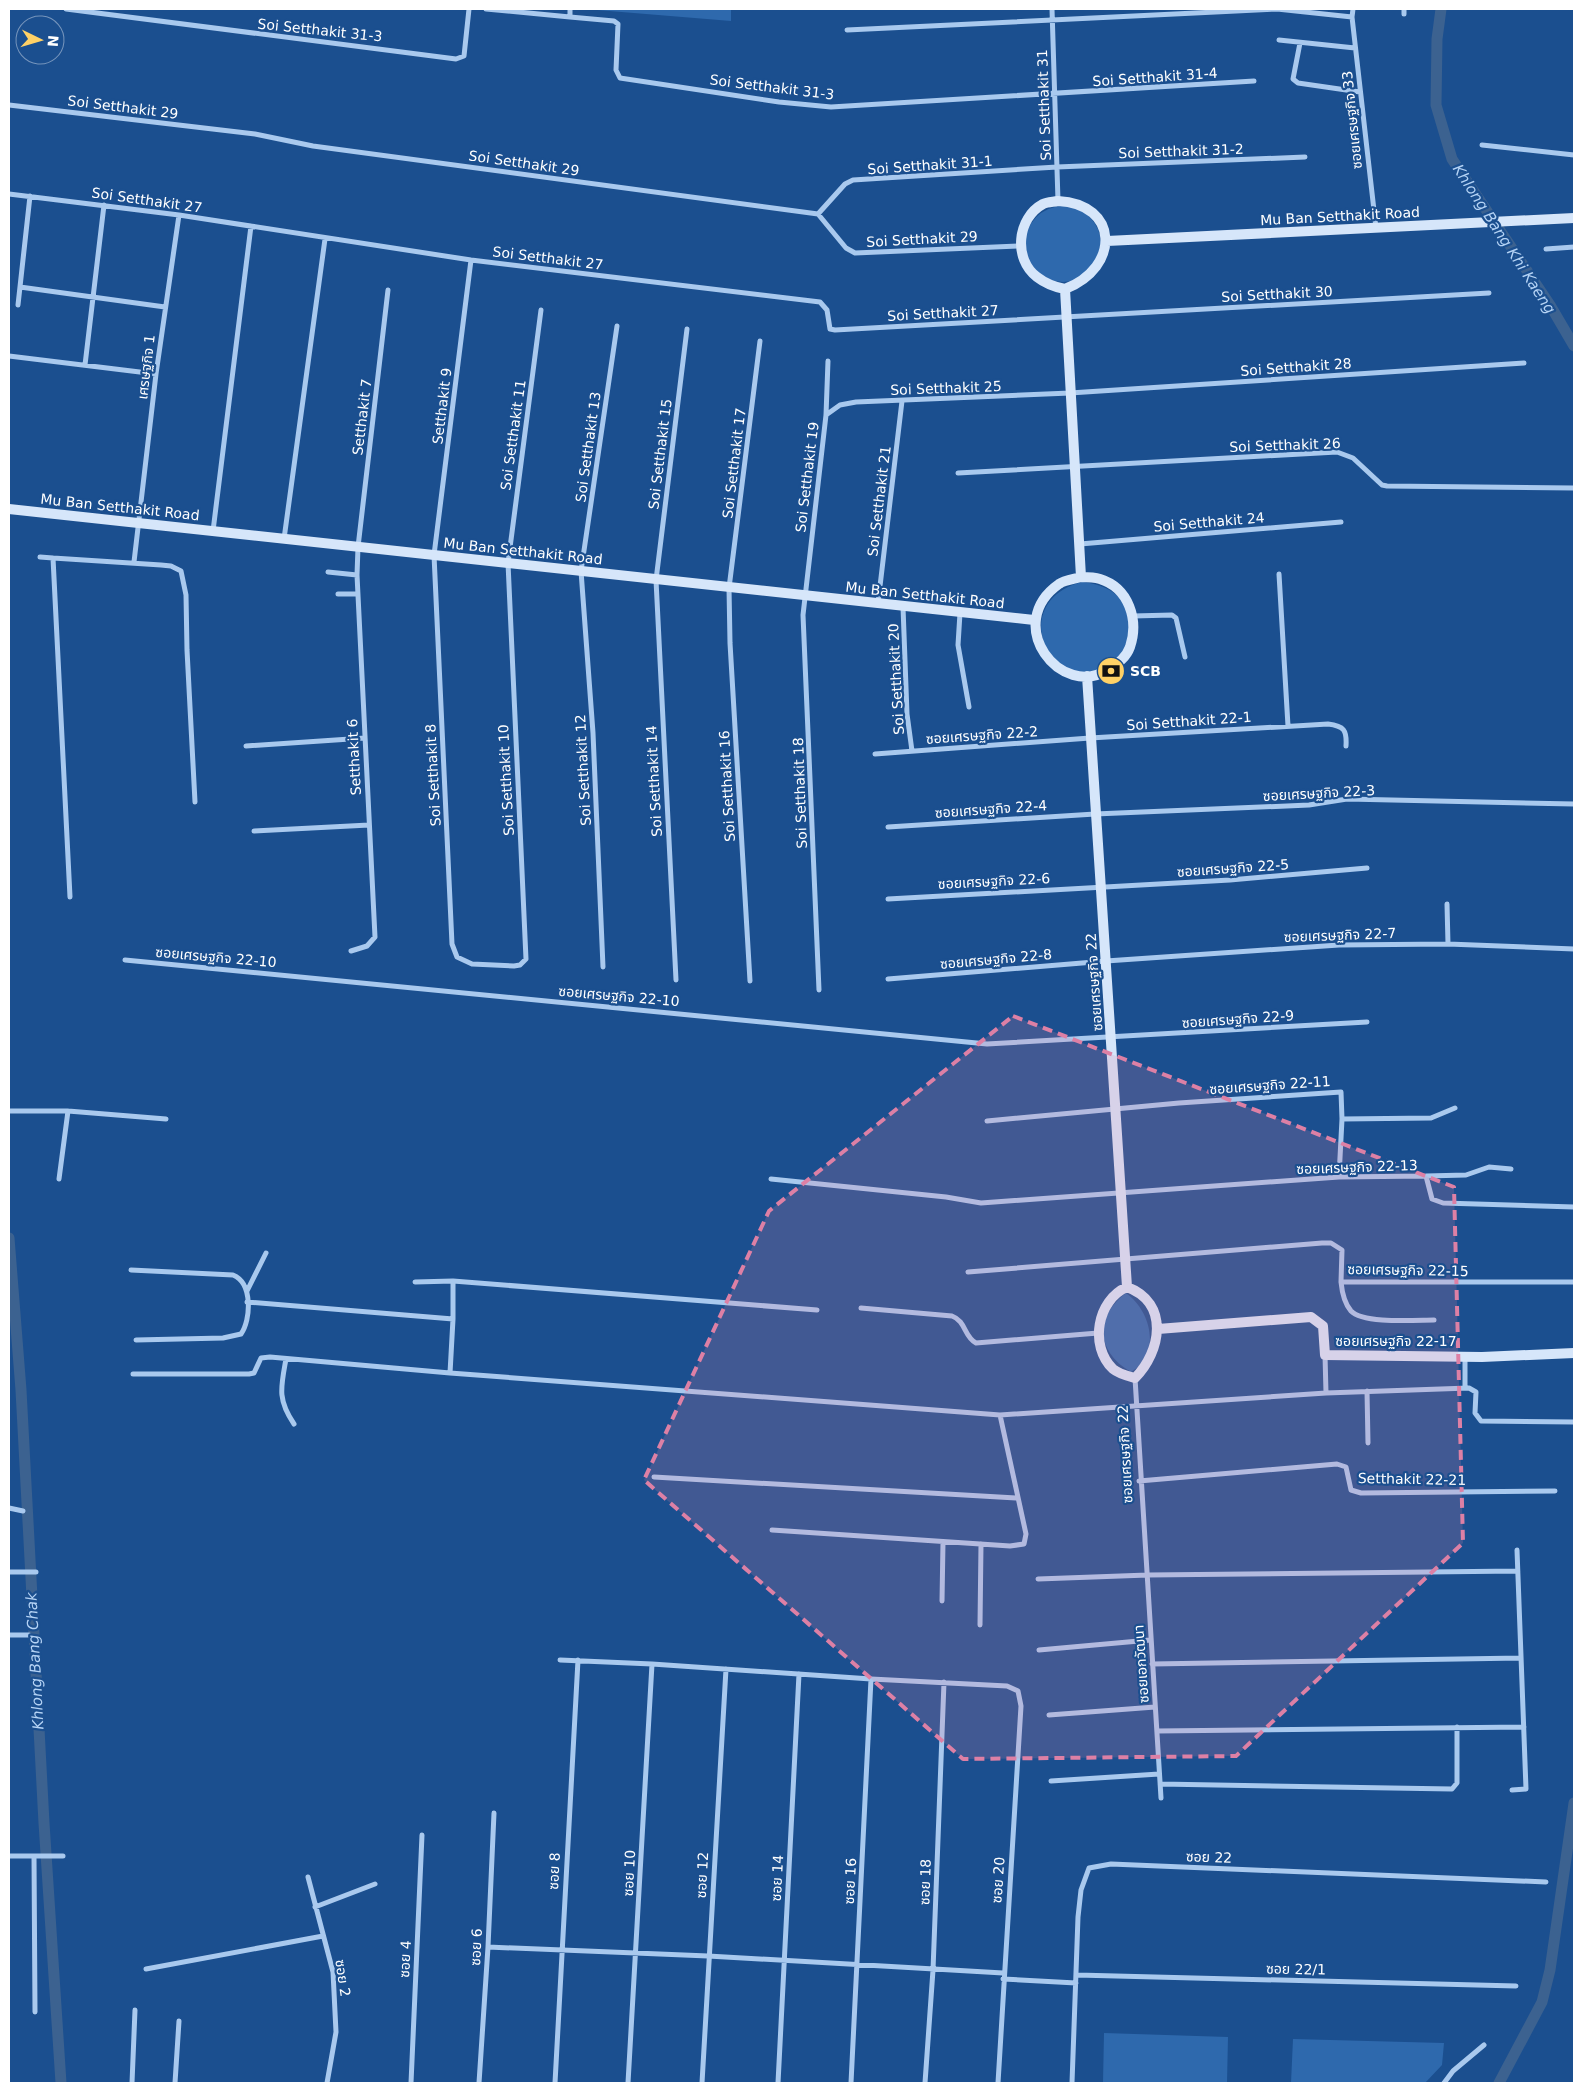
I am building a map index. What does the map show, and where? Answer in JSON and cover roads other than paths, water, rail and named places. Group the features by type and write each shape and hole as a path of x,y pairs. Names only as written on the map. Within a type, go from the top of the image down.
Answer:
{"street":[{"name":"Soi Setthakit 31-3","path":"66,9 456,59 464,56 469,9"},
{"name":"Soi Setthakit 31-3","path":"486,9 614,21 618,24 619,31 616,70 620,78 816,107 1056,94"},
{"path":"570,9 570,17"},
{"name":"Soi Setthakit 31","path":"1052,9 1058,201"},
{"path":"846,30 1276,9 1352,17"},
{"name":"ซอยเศรษฐกิจ 33","path":"1353,9 1355,48 1376,228"},
{"path":"1279,40 1355,48"},
{"path":"1300,43 1293,79 1298,83 1360,92"},
{"name":"Soi Setthakit 31-4","path":"1056,94 1254,81"},
{"name":"Soi Setthakit 29","path":"9,105 255,134 313,146 818,214 846,248 855,253 1020,246"},
{"path":"1482,145 1574,155"},
{"name":"Soi Setthakit 31-2","path":"1057,167 1305,158"},
{"name":"Soi Setthakit 31-1","path":"818,214 845,184 853,180 1057,167"},
{"name":"Soi Setthakit 27","path":"9,194 179,215 471,260 820,302 827,310 830,329 835,330 1066,318"},
{"path":"18,305 30,196"},
{"path":"1058,201 1069,202 1086,209 1098,219 1107,241 1103,257 1095,270 1085,279 1065,289 1050,286 1035,276 1025,262 1020,246 1023,229 1031,214 1044,204 1058,201"},
{"path":"85,365 104,205"},
{"name":"เศรษฐกิจ 1","path":"134,562 156,374 179,215"},
{"name":"Mu Ban Setthakit Road","path":"1107,241 1574,218"},
{"path":"213,531 251,226"},
{"path":"284,539 325,239"},
{"path":"1546,249 1574,247"},
{"name":"Setthakit 9","path":"434,555 471,260"},
{"path":"20,287 165,307"},
{"path":"1065,289 1080,577"},
{"name":"Setthakit 7","path":"358,548 388,290"},
{"name":"Soi Setthakit 30","path":"1066,318 1489,293"},
{"name":"Soi Setthakit 11","path":"508,563 541,310"},
{"name":"Soi Setthakit 13","path":"581,572 616,326"},
{"name":"Soi Setthakit 15","path":"656,580 687,330"},
{"name":"Soi Setthakit 17","path":"729,588 760,341"},
{"path":"9,356 156,374"},
{"name":"Soi Setthakit 19","path":"804,595 826,415 828,361"},
{"name":"Soi Setthakit 28","path":"1070,393 1524,363"},
{"name":"Soi Setthakit 25","path":"826,415 848,402 1070,393"},
{"name":"Soi Setthakit 21","path":"878,604 902,401"},
{"name":"Soi Setthakit 26","path":"958,473 1337,452 1353,458 1382,485 1387,486 1574,488"},
{"name":"Mu Ban Setthakit Road","path":"9,509 1034,620"},
{"name":"Soi Setthakit 24","path":"1079,544 1341,522"},
{"name":"Setthakit 6","path":"351,951 367,946 375,937 357,575 358,548"},
{"name":"Soi Setthakit 8","path":"434,555 452,944 457,958 472,964 491,965"},
{"path":"40,557 134,562 171,566 181,571 186,595 186,650 196,802"},
{"path":"53,558 70,897"},
{"name":"Soi Setthakit 10","path":"491,965 520,965 526,959 508,563"},
{"path":"328,572 357,575"},
{"name":"Soi Setthakit 12","path":"581,572 593,732 603,967"},
{"path":"1279,574 1288,726"},
{"path":"1080,577 1100,578 1115,586 1127,599 1133,616 1134,633 1126,655 1105,672 1086,676 1071,674 1056,667 1044,655 1037,639 1034,620 1043,600 1060,584 1080,577"},
{"name":"Soi Setthakit 14","path":"656,580 676,980"},
{"name":"Soi Setthakit 16","path":"729,588 730,643 750,982"},
{"path":"338,594 358,594"},
{"name":"Soi Setthakit 18","path":"804,595 819,990"},
{"name":"Soi Setthakit 20","path":"904,607 907,714 912,751"},
{"path":"960,613 958,645 969,707"},
{"path":"1133,616 1172,615 1176,618 1185,657"},
{"name":"ซอยเศรษฐกิจ 22","path":"1086,676 1127,1287"},
{"name":"Soi Setthakit 22-1","path":"1090,738 1288,726 1340,725 1347,733 1346,746"},
{"path":"246,746 365,738"},
{"name":"ซอยเศรษฐกิจ 22-2","path":"875,754 1090,738"},
{"name":"ซอยเศรษฐกิจ 22-3","path":"1095,814 1309,805 1347,799 1574,804"},
{"name":"ซอยเศรษฐกิจ 22-4","path":"888,827 1095,814"},
{"path":"254,831 369,825"},
{"name":"ซอยเศรษฐกิจ 22-5","path":"1100,887 1230,880 1367,868"},
{"name":"ซอยเศรษฐกิจ 22-6","path":"888,899 1100,887"},
{"path":"1447,904 1448,944"},
{"name":"ซอยเศรษฐกิจ 22-7","path":"1106,961 1340,945 1448,944 1574,949"},
{"name":"ซอยเศรษฐกิจ 22-10","path":"125,960 987,1044 1111,1038"},
{"name":"ซอยเศรษฐกิจ 22-8","path":"888,979 1106,961"},
{"name":"ซอยเศรษฐกิจ 22-9","path":"1111,1038 1367,1022"},
{"name":"ซอยเศรษฐกิจ 22-11","path":"1116,1110 1341,1092 1342,1119 1339,1177"},
{"path":"1342,1119 1431,1118 1455,1108"},
{"path":"9,1110 68,1111 166,1119"},
{"path":"987,1121 1116,1110"},
{"path":"59,1179 68,1111"},
{"path":"1426,1176 1466,1175 1489,1167 1511,1168"},
{"name":"ซอยเศรษฐกิจ 22-13","path":"771,1179 937,1196 981,1203 1339,1177 1426,1176 1428,1191 1432,1199 1443,1204 1574,1207"},
{"name":"ซอยเศรษฐกิจ 22-15","path":"1126,1259 1332,1243 1342,1250 1341,1282 1574,1282"},
{"path":"136,1340 235,1337 241,1334 244,1329 247,1291 266,1252"},
{"path":"968,1272 1126,1259"},
{"path":"131,1270 234,1275 238,1277 247,1291"},
{"path":"450,1373 453,1281"},
{"path":"415,1282 453,1281 817,1310"},
{"path":"1341,1282 1346,1303 1351,1311 1358,1316 1370,1319 1434,1320"},
{"path":"1127,1287 1139,1291 1146,1299 1154,1314 1158,1329 1154,1351 1147,1366 1135,1378 1115,1371 1102,1352 1098,1334 1108,1302 1117,1291 1127,1287"},
{"path":"247,1302 452,1319"},
{"path":"861,1308 952,1316 962,1322 969,1336 976,1343 1098,1334"},
{"name":"ซอยเศรษฐกิจ 22-17","path":"1158,1329 1311,1317 1323,1326 1324,1355 1465,1356 1574,1353"},
{"path":"1324,1355 1326,1393"},
{"path":"1465,1356 1465,1388"},
{"path":"133,1374 249,1374 254,1373 261,1358 286,1358 450,1373 1000,1415 1135,1404 1367,1391 1465,1388 1476,1392 1475,1413 1481,1421 1574,1422"},
{"path":"286,1358 281,1399 285,1411 294,1424"},
{"name":"ซอยเศรษฐกิจ 22","path":"1135,1378 1135,1404 1144,1528"},
{"path":"1367,1391 1368,1444"},
{"path":"772,1530 942,1542 1018,1546 1024,1544 1026,1534 1016,1498 1000,1415"},
{"name":"Setthakit 22-21","path":"1140,1481 1337,1464 1346,1467 1351,1490 1361,1493 1555,1491"},
{"path":"654,1477 1016,1498"},
{"path":"9,1508 23,1511"},
{"name":"ซอยเอกวัฒนา","path":"1144,1528 1160,1798"},
{"path":"942,1542 942,1601"},
{"path":"980,1544 980,1625"},
{"path":"1512,1790 1526,1789 1517,1550"},
{"path":"1038,1579 1148,1575 1518,1571"},
{"path":"9,1572 36,1572"},
{"path":"9,1635 29,1635"},
{"path":"1039,1650 1150,1640"},
{"path":"1152,1664 1521,1658"},
{"path":"560,1660 944,1682"},
{"name":"ซอย 8","path":"555,2083 578,1660"},
{"name":"ซอย 10","path":"628,2083 652,1664"},
{"name":"ซอย 12","path":"702,2083 726,1669"},
{"name":"ซอย 14","path":"778,2083 799,1674"},
{"name":"ซอย 16","path":"851,2083 871,1679"},
{"name":"ซอย 20","path":"944,1682 1007,1686 1018,1691 1020,1706 998,2083"},
{"name":"ซอย 18","path":"926,2083 944,1682"},
{"path":"1048,1715 1155,1706"},
{"path":"1160,1784 1452,1789 1457,1783 1457,1727"},
{"path":"1157,1731 1524,1727"},
{"path":"1051,1781 1159,1774"},
{"name":"ซอย 6","path":"478,2083 488,1947 494,1813"},
{"name":"ซอย 4","path":"411,2083 422,1835"},
{"path":"9,1856 63,1856"},
{"path":"34,1856 35,2012"},
{"name":"ซอย 22","path":"1072,2083 1081,1890 1089,1868 1098,1864 1546,1882"},
{"name":"ซอย 2","path":"308,1877 332,1972 336,2006 336,2032 327,2083"},
{"path":"315,1907 375,1884"},
{"path":"146,1969 323,1936"},
{"path":"488,1947 708,1956 932,1970 1076,1983"},
{"name":"ซอย 22/1","path":"1076,1975 1516,1986"},
{"path":"132,2083 135,2010"},
{"path":"175,2083 179,2021"},
{"path":"1444,2083 1453,2071 1484,2045"}],"waterway":[{"name":"Khlong Bang Khi Kaeng","path":"1441,9 1437,39 1436,105 1452,159 1550,305 1574,346"},
{"name":"Khlong Bang Chak","path":"9,1238 21,1390 44,1823 61,2083"},
{"name":"Khlong Bang Khi Kaeng","path":"1499,2083 1542,2002 1550,1970 1574,1803"}],"place":[{"name":"SCB","path":"1111,671"}]}
